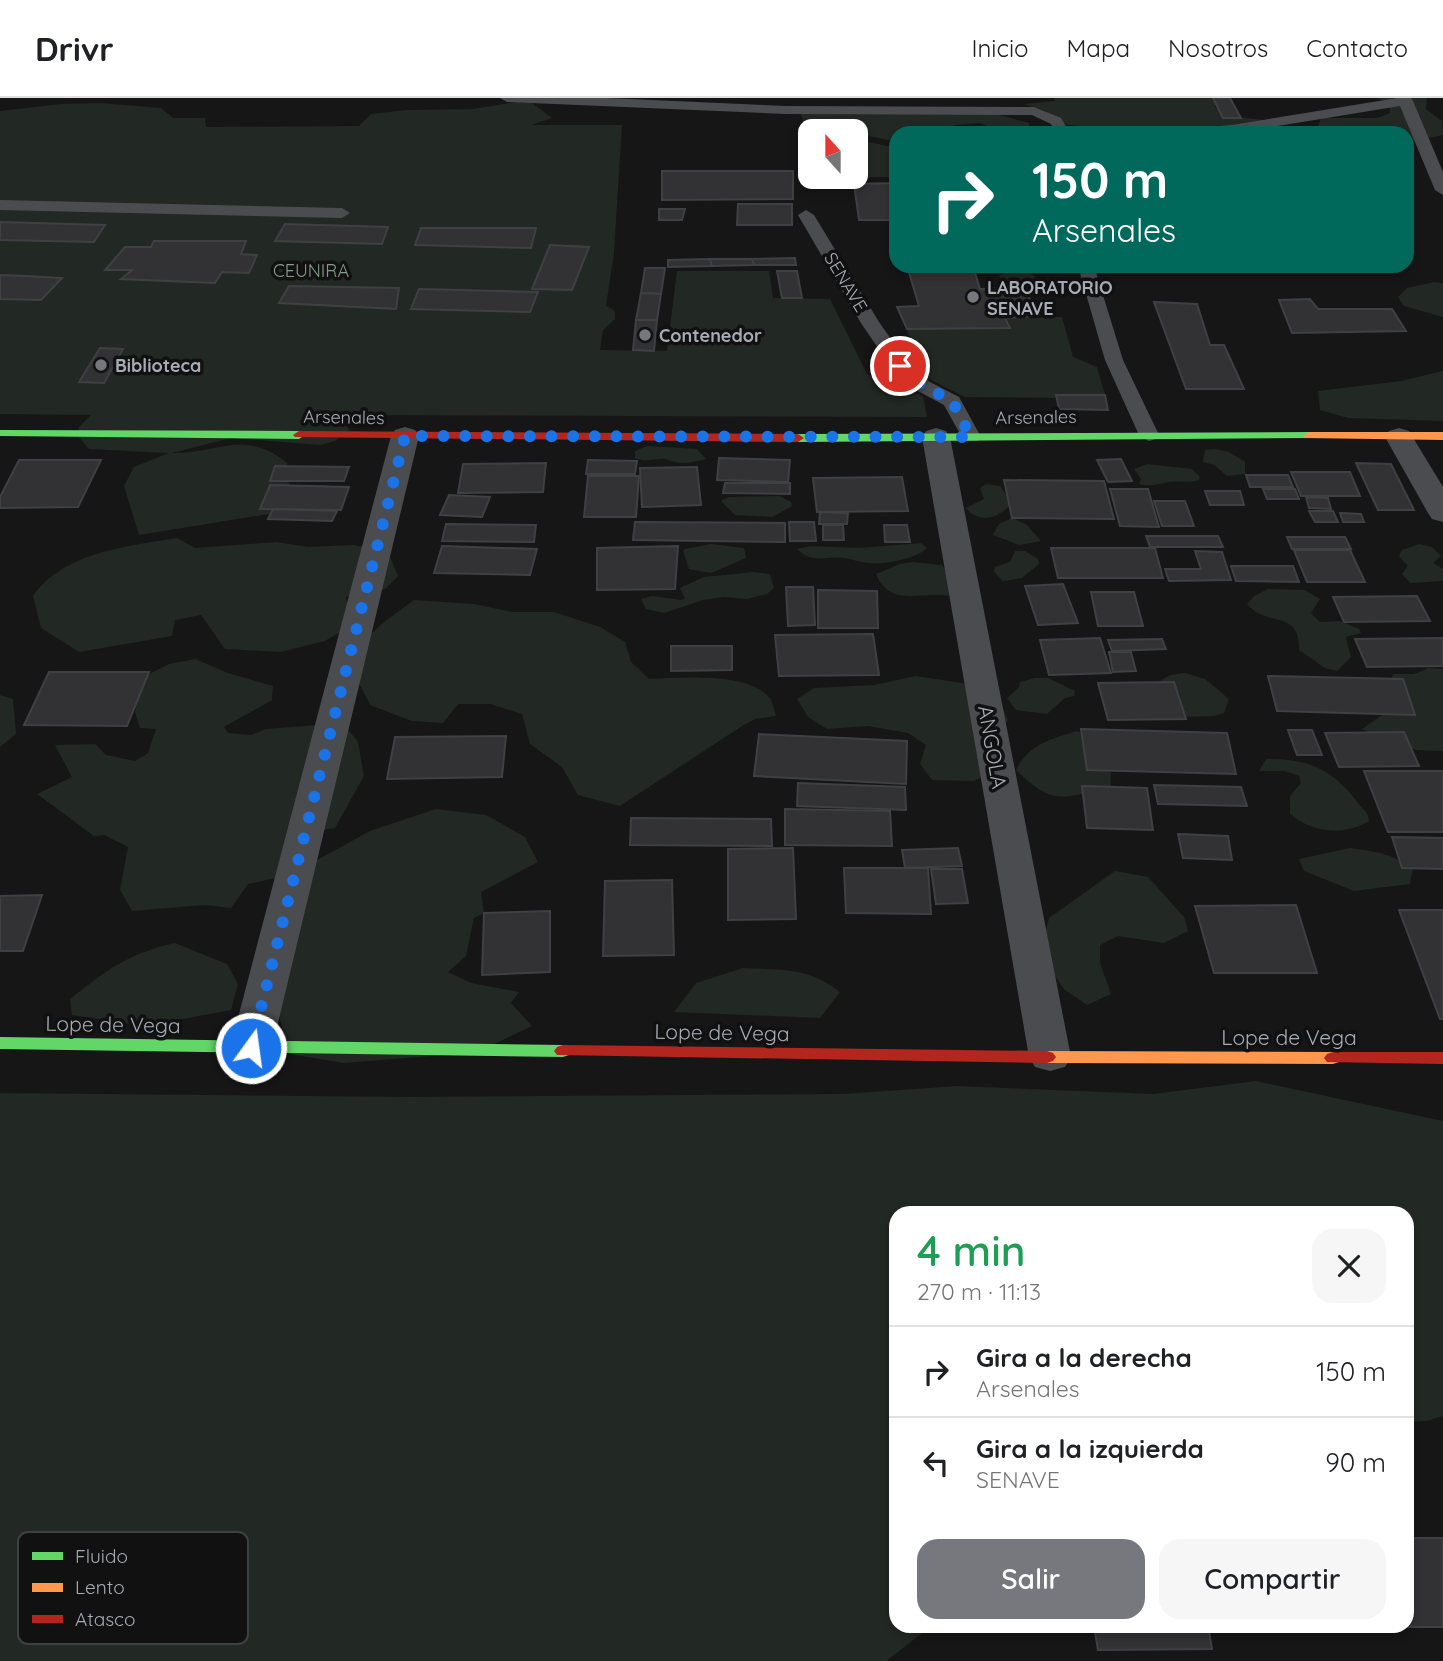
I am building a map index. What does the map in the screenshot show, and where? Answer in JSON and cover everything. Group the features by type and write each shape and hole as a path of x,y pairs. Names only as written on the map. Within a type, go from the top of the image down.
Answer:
{"main road":[{"name":"Arsenales","path":"0,433 405,436 1443,436"},
{"name":"Lope de Vega","path":"0,1043 1050,1057 1443,1058"}],"street":[{"path":"251,1048 405,436"},
{"name":"ANGOLA","path":"936,437 1050,1057"},
{"path":"1399,437 1443,513"}],"lane":[{"path":"507,98 786,110 1034,111 1054,119 1062,126"},
{"path":"1249,126 1405,99 1443,190"},
{"path":"0,205 342,213"},
{"name":"SENAVE","path":"806,215 870,323 900,366 923,386 952,401 971,437"},
{"path":"1088,273 1114,360 1149,435"}],"green space":[{"path":"1054,98 1218,98 1215,107 1228,116 1274,121 1276,126 1080,126 1060,124 1045,111 1024,104 1055,101"},
{"path":"1377,98 1427,98 1426,109 1442,121 1443,135 1414,141 1414,126 1318,126 1321,118 1377,118 1390,113 1390,104"},
{"name":"CEUNIRA","path":"528,100 552,118 531,125 622,125 614,253 606,306 615,311 615,319 603,330 600,350 667,351 677,271 769,271 773,298 830,299 867,374 923,396 927,417 342,415 349,430 335,441 321,445 231,438 172,453 230,445 258,447 287,463 290,496 284,508 269,514 139,535 124,486 134,467 169,453 89,449 78,436 79,427 91,415 0,414 0,111 61,104 100,103 161,108 173,118 205,118 206,127 359,126 371,114 406,110 473,109"},
{"path":"989,112 1029,123 1029,126 987,126 980,123 953,126 889,126 887,140 868,136 868,119 803,119 801,114"},
{"path":"868,142 889,146 889,177 868,177"},
{"path":"1006,273 1032,273 1038,282 1024,285 1002,281 999,276"},
{"path":"1434,282 1443,283 1443,317 1404,306 1398,297 1407,288"},
{"path":"1062,317 1073,357 1097,367 1105,395 1057,395 1057,398 965,397 919,374 907,329 1009,328 1005,318"},
{"path":"1443,371 1443,421 1348,418 1320,410 1318,391 1401,381"},
{"path":"647,446 697,449 706,459 682,463 635,458 635,451"},
{"path":"1205,450 1229,452 1245,462 1245,474 1227,476 1214,465 1203,462"},
{"path":"1147,464 1192,469 1200,477 1199,480 1191,482 1139,484 1141,479 1134,469"},
{"path":"986,484 1000,486 1012,503 995,516 977,517 966,508 984,499 980,488"},
{"path":"779,496 791,502 792,506 773,517 735,515 722,502 729,497"},
{"path":"1012,518 1027,525 1041,541 1019,545 993,535 999,524"},
{"path":"177,538 195,548 276,542 308,547 353,545 388,552 398,576 385,589 346,597 352,625 325,641 281,652 225,649 201,615 175,620 172,636 79,652 41,628 33,596 46,581 61,570 79,560 118,548"},
{"path":"921,543 927,548 922,552 884,563 843,558 813,558 797,549 810,546 859,548"},
{"path":"711,544 744,548 746,558 711,573 689,569 683,551"},
{"path":"1419,544 1432,547 1441,556 1433,563 1443,569 1443,581 1410,583 1402,574 1408,566 1399,556 1402,550"},
{"path":"1015,551 1025,551 1038,559 1039,564 1022,578 1003,581 994,572 995,567 1010,562"},
{"path":"912,562 941,565 953,573 950,596 898,595 882,585 876,574"},
{"path":"754,572 770,574 774,588 767,594 747,599 724,597 703,600 664,613 646,609 641,599 652,596 682,600 685,598 680,588 704,577"},
{"path":"1268,589 1305,590 1320,599 1311,613 1320,622 1340,621 1359,629 1361,633 1346,637 1351,657 1337,671 1325,668 1299,650 1294,628 1288,623 1255,611 1247,604 1254,596"},
{"path":"414,600 474,604 513,612 554,612 600,627 625,642 631,662 649,679 714,678 748,684 762,691 771,700 776,716 755,719 742,726 620,806 578,795 562,767 530,744 522,714 490,704 458,704 443,723 412,721 370,705 355,670 360,648 376,629"},
{"path":"195,659 228,673 273,686 272,700 224,727 228,733 251,735 266,729 330,724 347,728 358,742 364,776 335,828 311,832 285,876 248,884 231,908 205,905 132,911 120,890 128,847 104,835 94,836 37,794 72,777 55,745 95,744 106,755 135,761 148,753 156,729 140,728 135,712 143,677 169,664"},
{"path":"1429,668 1443,669 1443,751 1416,750 1362,729 1382,715 1405,707 1390,683 1393,674 1414,674"},
{"path":"1185,673 1205,679 1229,699 1224,713 1180,717 1155,684 1170,675"},
{"path":"916,676 982,686 1003,708 1008,720 997,736 996,771 974,781 932,780 920,764 926,745 908,733 868,726 827,729 808,717 797,699 814,688 874,685"},
{"path":"1048,678 1075,691 1074,696 1065,698 1047,714 1016,710 1007,698 1019,687 1020,682"},
{"path":"0,695 13,699 16,734 0,747"},
{"path":"1077,731 1096,739 1110,752 1111,787 1069,796 1050,795 1016,770 1034,748"},
{"path":"1266,759 1295,761 1329,774 1367,813 1369,821 1349,829 1328,830 1318,829 1299,820 1290,814 1290,796 1301,783 1299,776 1285,771 1259,771"},
{"path":"436,809 486,815 525,837 538,862 481,892 484,913 474,918 466,956 448,972 471,983 519,992 511,1003 532,1026 482,1050 444,1055 344,1063 289,1054 278,1012 308,865 370,831"},
{"path":"1350,848 1383,854 1405,863 1413,868 1410,884 1354,891 1304,871 1299,859"},
{"path":"1115,871 1148,877 1184,917 1188,931 1164,943 1118,936 1100,945 1100,963 1111,994 1087,1005 1065,990 1052,972 1044,937 1049,918"},
{"path":"175,943 227,964 238,984 231,1010 145,1026 72,1015 70,999 107,971 144,952"},
{"path":"743,968 794,971 817,978 840,992 820,1018 674,1012 696,983"},
{"path":"1256,1081 1443,1121 1443,1416 1414,1422 1414,1206 889,1206 889,1633 922,1633 886,1661 0,1661 0,1093 410,1097 843,1094 957,1086 1153,1094"}],"building":[{"path":"1213,98 1230,98 1241,118 1223,118"},
{"path":"662,171 793,171 793,199 662,200"},
{"path":"889,183 889,220 859,220 855,189 868,189 868,184"},
{"path":"738,204 792,204 792,225 737,225"},
{"path":"659,209 685,209 682,220 659,220"},
{"path":"0,222 105,225 94,242 0,240"},
{"path":"285,224 388,227 382,244 275,241"},
{"path":"421,228 536,228 531,248 415,245"},
{"path":"154,241 246,241 241,254 257,255 249,273 222,272 215,283 121,279 132,270 105,270 125,247 151,247"},
{"path":"550,245 589,247 572,290 532,289"},
{"name":"Contenedor","path":"795,258 796,265 754,265 752,259"},
{"name":"Contenedor","path":"710,259 712,266 668,267 668,260"},
{"name":"Contenedor","path":"710,259 752,259 754,265 712,266"},
{"name":"Contenedor","path":"645,268 665,268 661,294 641,293"},
{"name":"Contenedor","path":"777,271 797,271 802,298 782,298"},
{"name":"LABORATORIO SENAVE","path":"909,273 975,273 980,289 1025,288 1037,316 1005,318 1010,328 907,329 897,307 919,306"},
{"path":"0,275 62,278 41,300 0,299"},
{"path":"289,286 399,288 396,309 279,303"},
{"path":"419,289 538,292 530,312 411,309"},
{"name":"Contenedor","path":"641,293 661,294 657,320 636,320"},
{"path":"1310,299 1318,309 1392,309 1406,331 1292,333 1279,300"},
{"path":"1154,302 1197,304 1210,345 1224,345 1244,389 1186,389"},
{"name":"Contenedor","path":"636,320 657,320 654,351 633,350"},
{"name":"Biblioteca","path":"100,348 123,349 104,383 79,382"},
{"path":"1056,395 1105,395 1108,410 1059,409"},
{"path":"719,458 790,460 788,482 717,480"},
{"path":"1121,459 1132,481 1108,482 1097,460"},
{"path":"19,460 101,460 78,507 0,508 0,497"},
{"path":"588,460 637,461 635,474 586,474"},
{"path":"546,463 543,492 458,493 463,464"},
{"path":"1356,463 1391,464 1414,510 1378,510"},
{"path":"275,466 349,467 344,481 270,481"},
{"path":"697,467 701,505 642,507 640,468"},
{"path":"1291,472 1350,472 1360,496 1301,496"},
{"path":"1246,475 1288,475 1293,487 1250,487"},
{"path":"588,476 639,476 636,517 584,517"},
{"path":"902,477 908,511 817,512 813,478"},
{"path":"1004,480 1104,481 1114,519 1012,518"},
{"path":"725,483 790,483 790,494 723,493"},
{"path":"270,485 349,487 341,510 260,509"},
{"path":"1110,489 1148,489 1159,527 1120,526"},
{"path":"1263,489 1295,489 1299,499 1267,499"},
{"path":"1205,491 1240,491 1244,505 1210,505"},
{"path":"449,495 490,497 482,517 440,515"},
{"path":"1306,497 1328,498 1331,509 1309,508"},
{"path":"1154,501 1185,501 1194,526 1162,526"},
{"path":"273,509 337,511 332,521 268,519"},
{"path":"1309,511 1333,511 1338,522 1315,522"},
{"path":"820,512 848,513 847,524 819,524"},
{"path":"1340,513 1361,514 1364,522 1343,522"},
{"path":"635,522 785,523 785,542 633,540"},
{"path":"789,522 814,522 816,541 790,541"},
{"path":"446,524 536,525 534,542 442,541"},
{"path":"823,525 843,525 844,540 823,540"},
{"path":"884,525 907,525 910,542 885,542"},
{"path":"1146,536 1218,536 1223,547 1150,547"},
{"path":"1287,537 1345,537 1351,549 1292,549"},
{"path":"442,546 537,549 530,575 434,573"},
{"path":"678,546 675,589 597,590 597,548"},
{"path":"1051,548 1155,548 1163,578 1058,578"},
{"path":"1294,550 1350,550 1365,582 1307,582"},
{"path":"1195,551 1222,552 1231,580 1169,581 1165,569 1201,569"},
{"path":"1231,566 1293,566 1299,582 1236,581"},
{"path":"1063,584 1078,623 1038,625 1025,586"},
{"path":"786,587 813,587 815,625 788,626"},
{"path":"818,590 877,591 878,628 818,628"},
{"path":"1091,592 1134,592 1143,626 1098,626"},
{"path":"1417,596 1430,621 1344,622 1333,597"},
{"path":"873,634 879,675 779,676 775,635"},
{"path":"1100,638 1111,673 1049,675 1040,640"},
{"path":"1443,638 1443,666 1367,667 1355,639"},
{"path":"1162,639 1166,649 1112,651 1108,640"},
{"path":"671,646 732,646 732,670 671,671"},
{"path":"1109,652 1131,652 1136,671 1113,672"},
{"path":"49,672 149,672 127,726 24,725"},
{"path":"1268,676 1403,679 1415,715 1277,711"},
{"path":"1174,682 1186,719 1108,720 1098,683"},
{"path":"1081,729 1227,733 1236,774 1087,770"},
{"path":"1288,730 1312,730 1322,755 1297,755"},
{"path":"1404,732 1419,766 1339,767 1325,733"},
{"path":"759,734 907,741 906,784 754,776"},
{"path":"506,736 502,777 387,779 395,737"},
{"path":"1364,771 1443,771 1443,832 1388,832"},
{"path":"798,783 905,787 906,810 797,806"},
{"path":"1154,785 1241,787 1247,806 1158,804"},
{"path":"1082,786 1147,788 1153,830 1087,828"},
{"path":"785,809 890,811 892,846 785,845"},
{"path":"631,818 771,819 772,846 630,845"},
{"path":"1178,834 1228,836 1232,860 1183,858"},
{"path":"1392,837 1443,838 1443,869 1402,868"},
{"path":"793,848 796,919 728,920 728,849"},
{"path":"958,848 962,866 905,868 902,850"},
{"path":"844,868 928,868 931,914 846,913"},
{"path":"931,869 962,869 968,903 936,904"},
{"path":"672,880 674,955 603,956 605,881"},
{"path":"42,895 23,951 0,951 0,896"},
{"path":"1296,905 1317,973 1214,973 1195,906"},
{"path":"1399,910 1443,910 1443,1019 1440,1019"},
{"path":"550,911 550,972 482,975 484,913"},
{"path":"1414,1538 1443,1538 1443,1627 1414,1627"},
{"path":"1095,1633 1209,1633 1212,1649 1098,1650"}],"traffic: fast":[{"path":"0,433 299,435"},
{"path":"798,438 1309,436"},
{"path":"0,1043 563,1051"}],"traffic: slow":[{"path":"1309,436 1443,436"},
{"path":"1047,1057 1333,1058"}],"traffic: jam":[{"path":"299,435 798,438"},
{"path":"563,1051 1047,1057"},
{"path":"1333,1058 1443,1058"}],"place":[{"name":"LABORATORIO SENAVE","path":"973,297"},
{"name":"Contenedor","path":"645,335"},
{"name":"Biblioteca","path":"101,365"}],"route":[{"path":"251,1048 405,436 971,437 952,401 923,386 900,366"}]}
